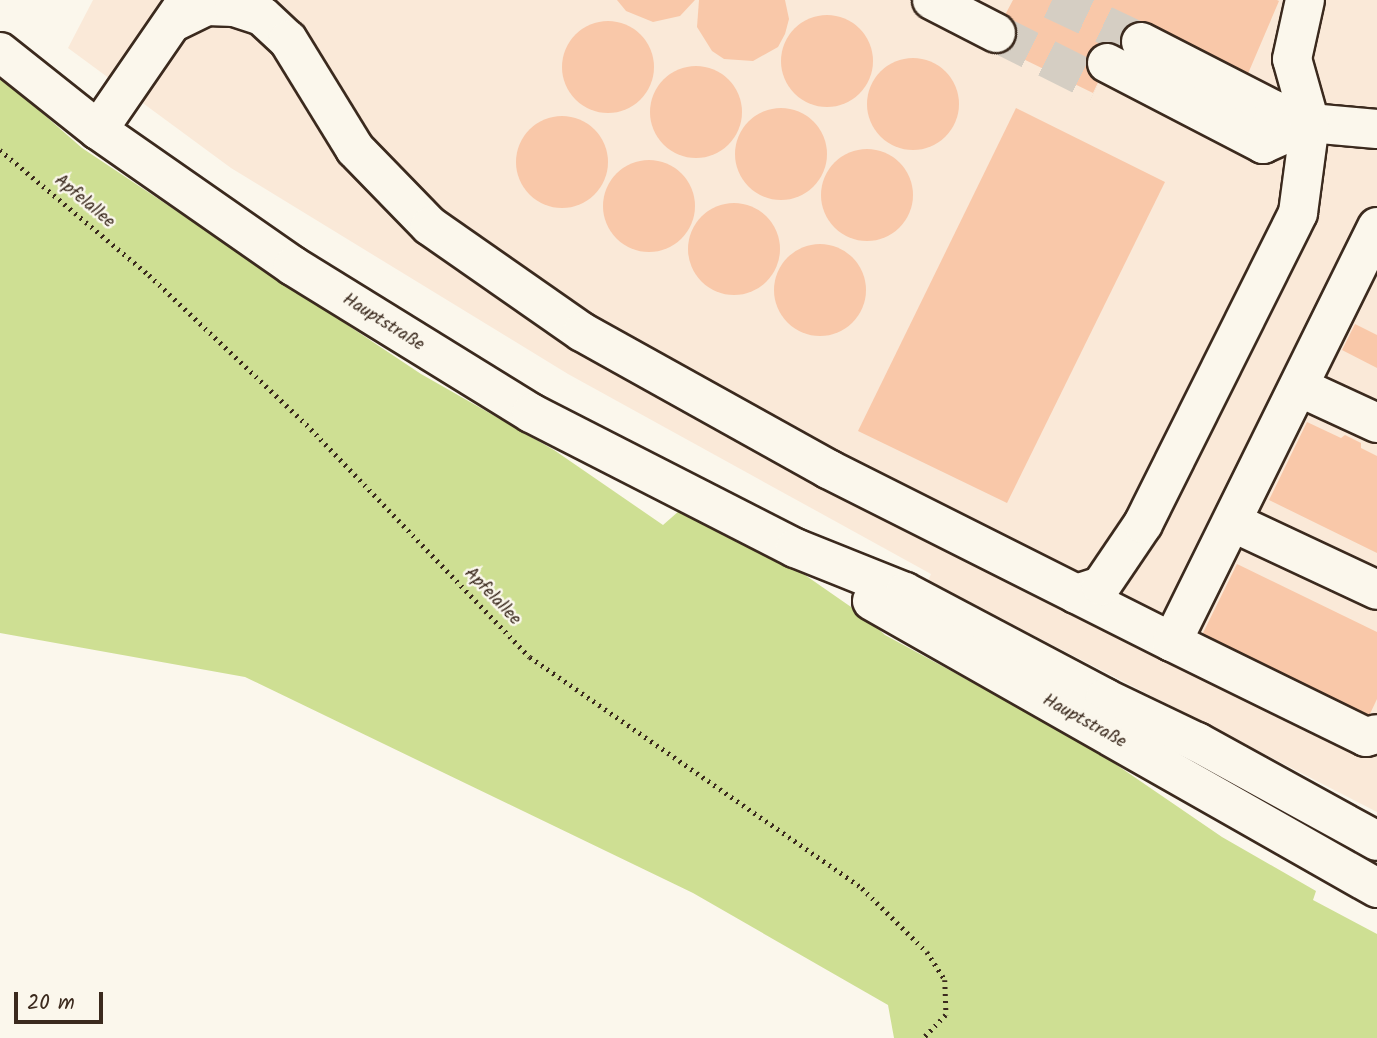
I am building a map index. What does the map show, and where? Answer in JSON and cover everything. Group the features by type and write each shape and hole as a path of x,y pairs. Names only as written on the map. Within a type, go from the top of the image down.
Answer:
{"main road":[{"path":"264,0 355,149 430,226 582,332 828,469 958,519 1076,594 1366,737 1377,734"},
{"path":"932,0 994,15"},
{"path":"1076,594 1101,586 1143,524 1298,213 1310,124 1292,59 1305,0"},
{"path":"98,130 180,11 207,6 234,7 262,16 288,40"},
{"path":"1141,42 1274,110 1310,124 1377,129"},
{"name":"Hauptstraße","path":"0,52 98,130 293,266 531,412 795,548 905,592 1105,698 1197,742 1377,841"},
{"path":"1102,74 1234,153 1310,124"},
{"path":"1172,642 1377,227"},
{"path":"1299,387 1377,423"},
{"path":"1231,522 1377,590"},
{"name":"Hauptstraße","path":"795,548 894,616 1377,888"}],"path":[{"name":"Apfelallee","path":"0,150 149,275 300,419 530,657 862,888 927,952 945,980 946,1015 924,1038"}],"shaded area":[{"path":"93,0 1377,0 1377,812 928,581 931,574 568,374 231,168 68,48"}],"green space":[{"path":"0,76 82,148 421,374 554,450 663,525 679,511 805,575 864,616 885,635 1089,746 1222,837 1316,891 1313,900 1377,934 1377,1038 894,1038 888,1005 693,893 245,677 0,633"}],"building":[{"path":"617,0 695,0 680,16 653,22 626,11"},
{"path":"699,0 785,0 789,19 785,34 778,47 753,61 724,59 712,51 697,27"},
{"path":"1013,0 1279,1 1241,90 1135,55 1116,45 1093,93 990,43"},
{"path":"827,15 845,19 859,29 869,43 873,61 869,79 859,93 845,103 827,107 809,103 795,93 785,79 781,61 785,43 795,29 809,19"},
{"path":"608,21 626,25 640,35 650,49 654,67 650,85 640,99 626,109 608,113 590,109 576,99 566,85 562,67 566,49 576,35 590,25"},
{"path":"913,58 931,62 945,72 955,86 959,104 955,122 945,136 931,146 913,150 895,146 881,136 871,122 867,104 871,86 881,72 895,62"},
{"path":"696,66 714,70 728,80 738,94 742,112 738,130 728,144 714,154 696,158 678,154 664,144 654,130 650,112 654,94 664,80 678,70"},
{"path":"781,108 799,112 813,122 823,136 827,154 823,172 813,186 799,196 781,200 763,196 749,186 739,172 735,154 739,136 749,122 763,112"},
{"path":"1016,108 1165,182 1007,503 858,431"},
{"path":"562,116 580,120 594,130 604,144 608,162 604,180 594,194 580,204 562,208 544,204 530,194 520,180 516,162 520,144 530,130 544,120"},
{"path":"867,149 884,153 899,163 909,178 913,195 909,212 899,227 884,237 867,241 850,237 835,227 825,212 821,195 825,178 835,163 850,153"},
{"path":"649,160 667,164 681,174 691,188 695,206 691,224 681,238 667,248 649,252 631,248 617,238 607,224 603,206 607,188 617,174 631,164"},
{"path":"734,203 752,207 766,217 776,231 780,249 776,267 766,281 752,291 734,295 716,291 702,281 692,267 688,249 692,231 702,217 716,207"},
{"path":"820,244 838,248 852,258 862,272 866,290 862,308 852,322 838,332 820,336 802,332 788,322 778,308 774,290 778,272 788,258 802,248"},
{"path":"1355,324 1377,335 1377,368 1342,350"},
{"path":"1307,422 1341,438 1345,435 1377,456 1377,553 1269,500"},
{"path":"1237,564 1377,632 1377,699 1368,718 1201,637"}],"tunnel":[{"path":"1052,0 1141,42"},
{"path":"996,33 1098,84"}]}
